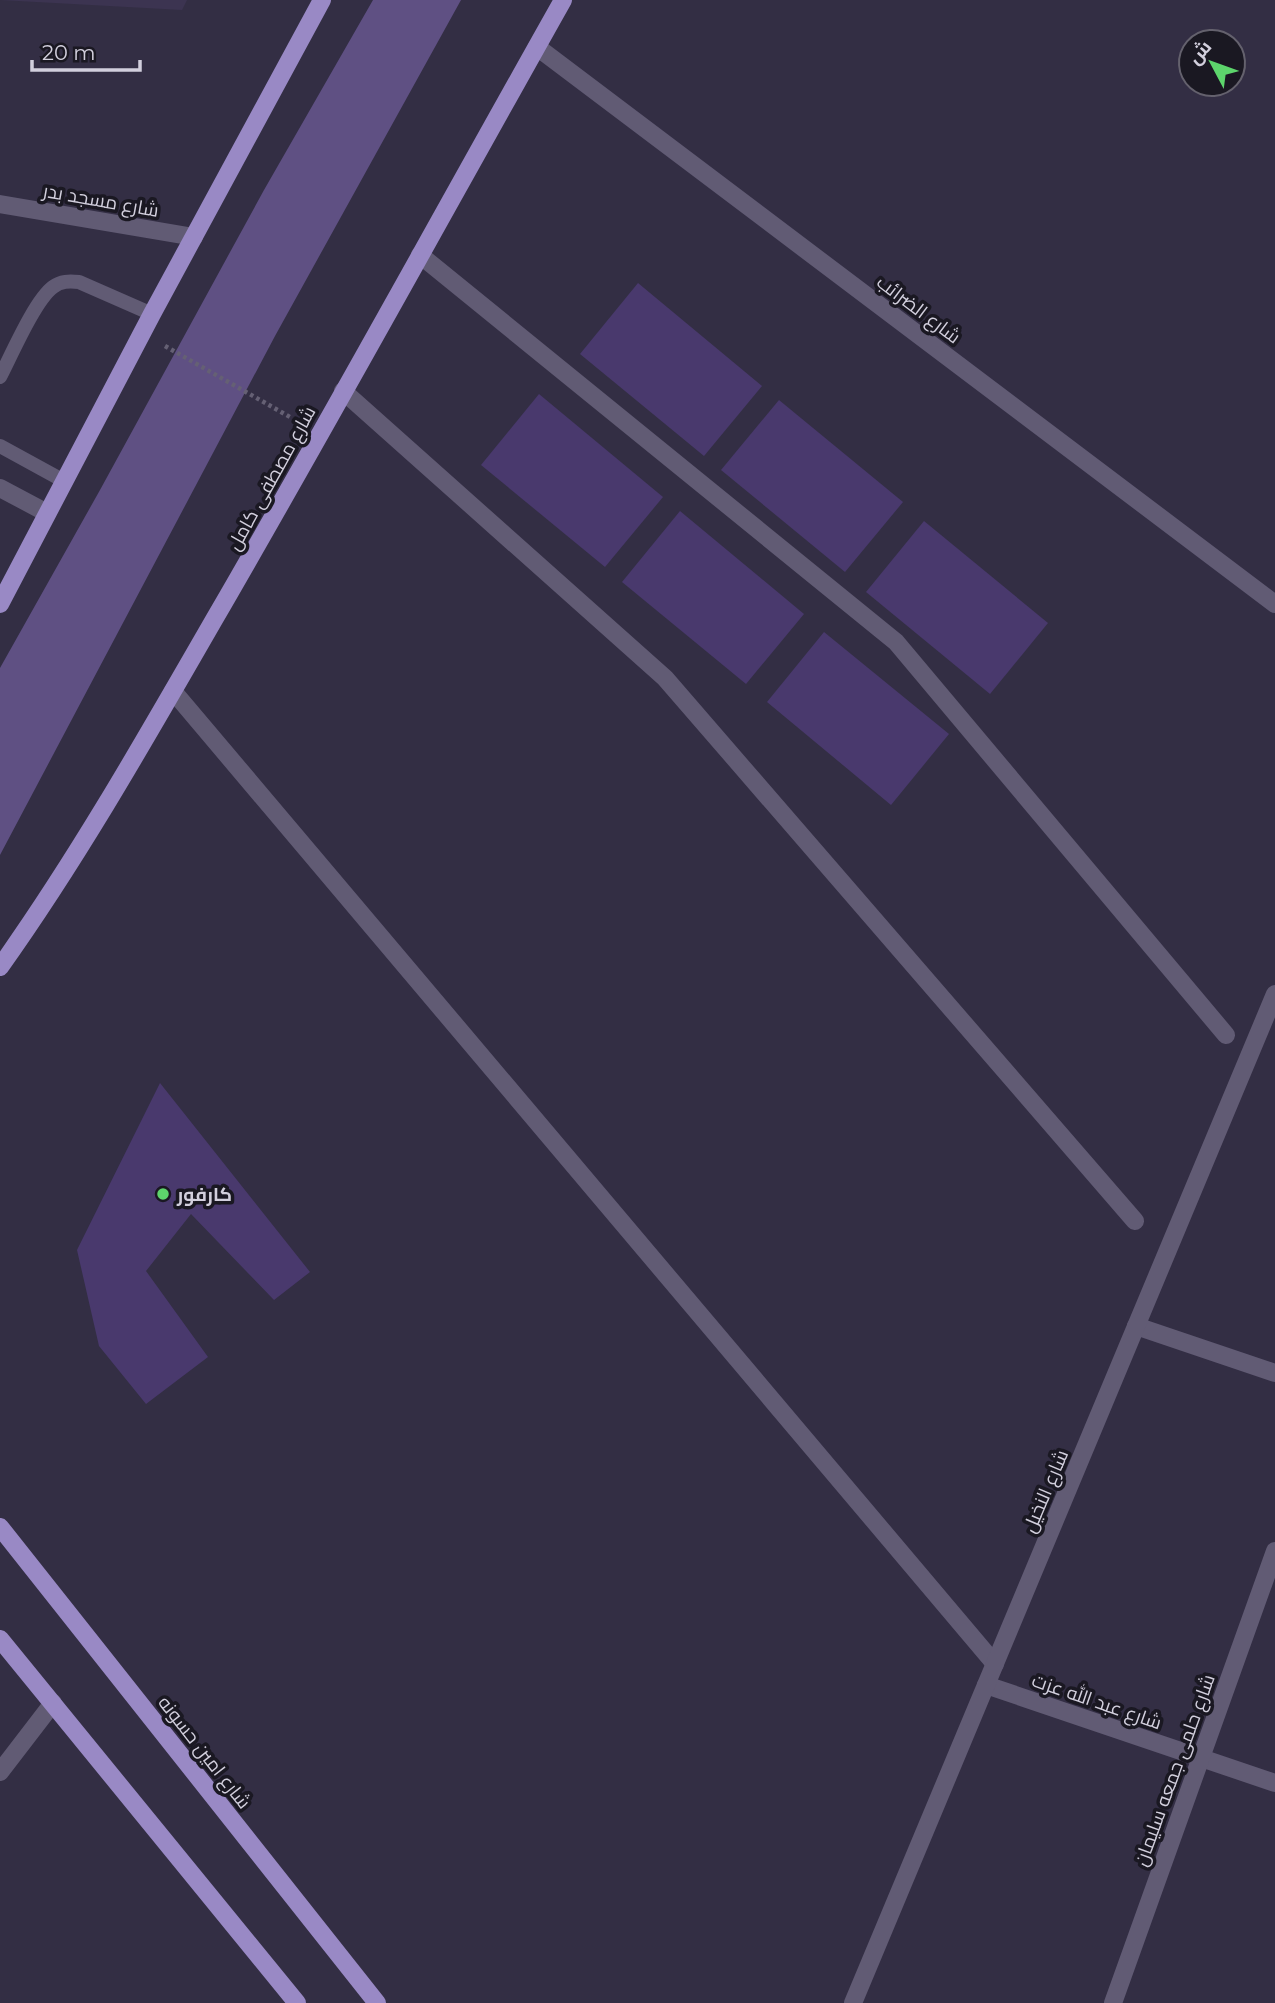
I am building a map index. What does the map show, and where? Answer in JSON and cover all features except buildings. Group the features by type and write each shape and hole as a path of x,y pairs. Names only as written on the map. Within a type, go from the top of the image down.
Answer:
{"main road":[{"path":"0,604 152,314 322,0"},
{"name":"شارع مصطفى كامل","path":"0,967 41,909 173,691 563,0"},
{"name":"شارع امين حسونه","path":"0,1527 377,2003"},
{"path":"0,1639 297,2003"}],"street":[{"name":"شارع الضرائب","path":"537,47 1275,604"},
{"name":"شارع مسجد بدر","path":"0,204 194,237"},
{"path":"419,255 896,642 1226,1035"},
{"path":"343,391 665,678 1135,1221"},
{"path":"0,488 47,513"},
{"path":"173,691 995,1664"},
{"name":"شارع النخيل","path":"853,2003 1275,994"},
{"path":"1136,1326 1275,1373"},
{"name":"شارع حلمى جمعه سليمان","path":"1113,2003 1275,1551"},
{"name":"شارع عبد الله عزت","path":"986,1685 1275,1783"},
{"path":"0,1772 53,1703"}],"lane":[{"path":"0,377 44,296 59,283 79,282 152,314"},
{"path":"0,446 64,481"}],"path":[{"path":"143,333 319,434"}],"shaded area":[{"path":"0,0 187,0 182,10"},
{"path":"373,0 461,0 275,336 0,855 0,668 264,190"}],"place":[{"name":"كارفور","path":"163,1194"}]}
